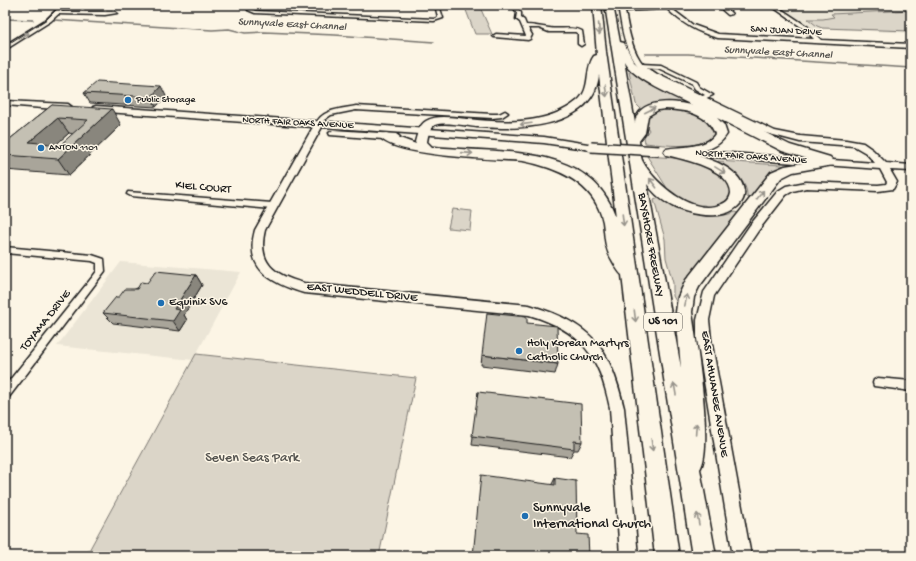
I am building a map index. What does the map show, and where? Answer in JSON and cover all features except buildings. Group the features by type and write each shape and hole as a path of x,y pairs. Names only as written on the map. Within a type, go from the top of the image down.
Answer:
{"highway":[{"name":"BAYSHORE FREEWAY","path":"597,5 601,52 667,556"},
{"name":"BAYSHORE FREEWAY","path":"609,5 704,556"},
{"path":"613,32 624,50 630,64 647,78 786,148 832,162"},
{"path":"428,150 421,142 426,126 431,123 511,125 540,122 564,114 579,105 588,95 593,82 594,61 601,52"},
{"path":"632,142 639,133 640,119 643,114 649,109 659,106 674,106 694,110 709,116 719,126 721,134 715,142 701,147 664,151"},
{"path":"386,137 415,148 428,150 523,157 552,164 578,176 589,184 605,206 609,218 613,249 630,278"},
{"path":"636,162 664,195 683,205 703,210 717,210 730,206 736,200 739,192 737,187 725,173 706,163 664,151"},
{"path":"691,482 696,424 684,312 686,297 692,284 776,175 790,169 832,162"}],"street":[{"path":"24,27 47,13 55,5"},
{"path":"5,48 58,12 65,5"},
{"path":"255,5 251,8 251,10 255,12 434,20 441,18 437,5"},
{"path":"496,36 528,38 529,35 514,5"},
{"path":"720,5 730,14"},
{"path":"622,7 668,8 730,5"},
{"path":"772,5 806,28 819,41"},
{"name":"EAST AHWANEE AVENUE","path":"622,7 635,58 641,66 654,76 777,135 789,138 860,145 872,153 892,182 891,185 886,188 806,184 790,188 782,192 754,228 708,295 703,320 704,339 742,556"},
{"name":"SAN JUAN DRIVE","path":"668,8 694,29 711,34 736,37 909,46"},
{"path":"58,12 115,13"},
{"path":"525,26 540,27 549,30 576,30 580,32 581,44"},
{"path":"909,46 911,50"},
{"path":"5,103 74,111 5,110"},
{"name":"EAST WEDDELL DRIVE","path":"506,113 500,116 492,116 356,108 329,114 321,119 272,206 258,235 257,252 263,266 270,273 284,282 304,288 528,310 549,315 586,339 603,362 613,386 617,408 629,556"},
{"name":"NORTH FAIR OAKS AVENUE","path":"90,112 317,127 544,146 591,146 911,168"},
{"name":"NORTH FAIR OAKS AVENUE","path":"317,127 386,137 423,135"},
{"name":"KIEL COURT","path":"132,194 272,206"},
{"name":"TOYAMA DRIVE","path":"5,250 92,258 101,261 101,271 97,277 5,394"},
{"path":"878,383 911,386"}],"shaded area":[{"path":"776,5 911,5 911,33 810,28"},
{"path":"121,262 241,272 193,360 57,346"}],"green space":[{"path":"464,5 479,5 492,34 475,34"},
{"path":"911,10 911,31 822,28 808,19 834,17 831,14"},
{"path":"629,72 632,72 655,88 701,108 642,110 636,104"},
{"path":"678,108 703,116 715,131 714,136 708,140 691,145 681,146 645,143 644,137 649,130 645,123 646,118 654,112 660,110"},
{"path":"647,156 676,158 701,163 726,176 736,193 730,200 719,207 702,205 697,206 672,196"},
{"path":"718,161 782,165 786,168 754,199 747,197 747,191 742,181 733,173 718,164"},
{"path":"659,198 667,204 695,215 715,216 735,212 742,215 718,245 711,248 704,256 700,268 678,305 673,296 673,283 666,258 665,239 654,200"},
{"path":"452,209 472,211 470,230 448,228"},
{"name":"Seven Seas Park","path":"196,354 416,378 379,556 86,556"}],"waterway":[{"name":"Sunnyvale East Channel","path":"5,19 33,20"},
{"name":"Sunnyvale East Channel","path":"54,20 212,30 229,29 245,33 264,32 335,35 434,42"},
{"name":"Sunnyvale East Channel","path":"645,54 688,54 911,68"}],"tram line":[{"path":"5,46 47,19 61,5"}],"place":[{"name":"Public Storage","path":"128,100"},
{"name":"ANTON 1101","path":"41,148"},
{"name":"Equinix SV6","path":"161,303"},
{"name":"Holy Korean Martyrs Catholic Church","path":"519,351"},
{"name":"Sunnyvale International Church","path":"525,516"}]}
